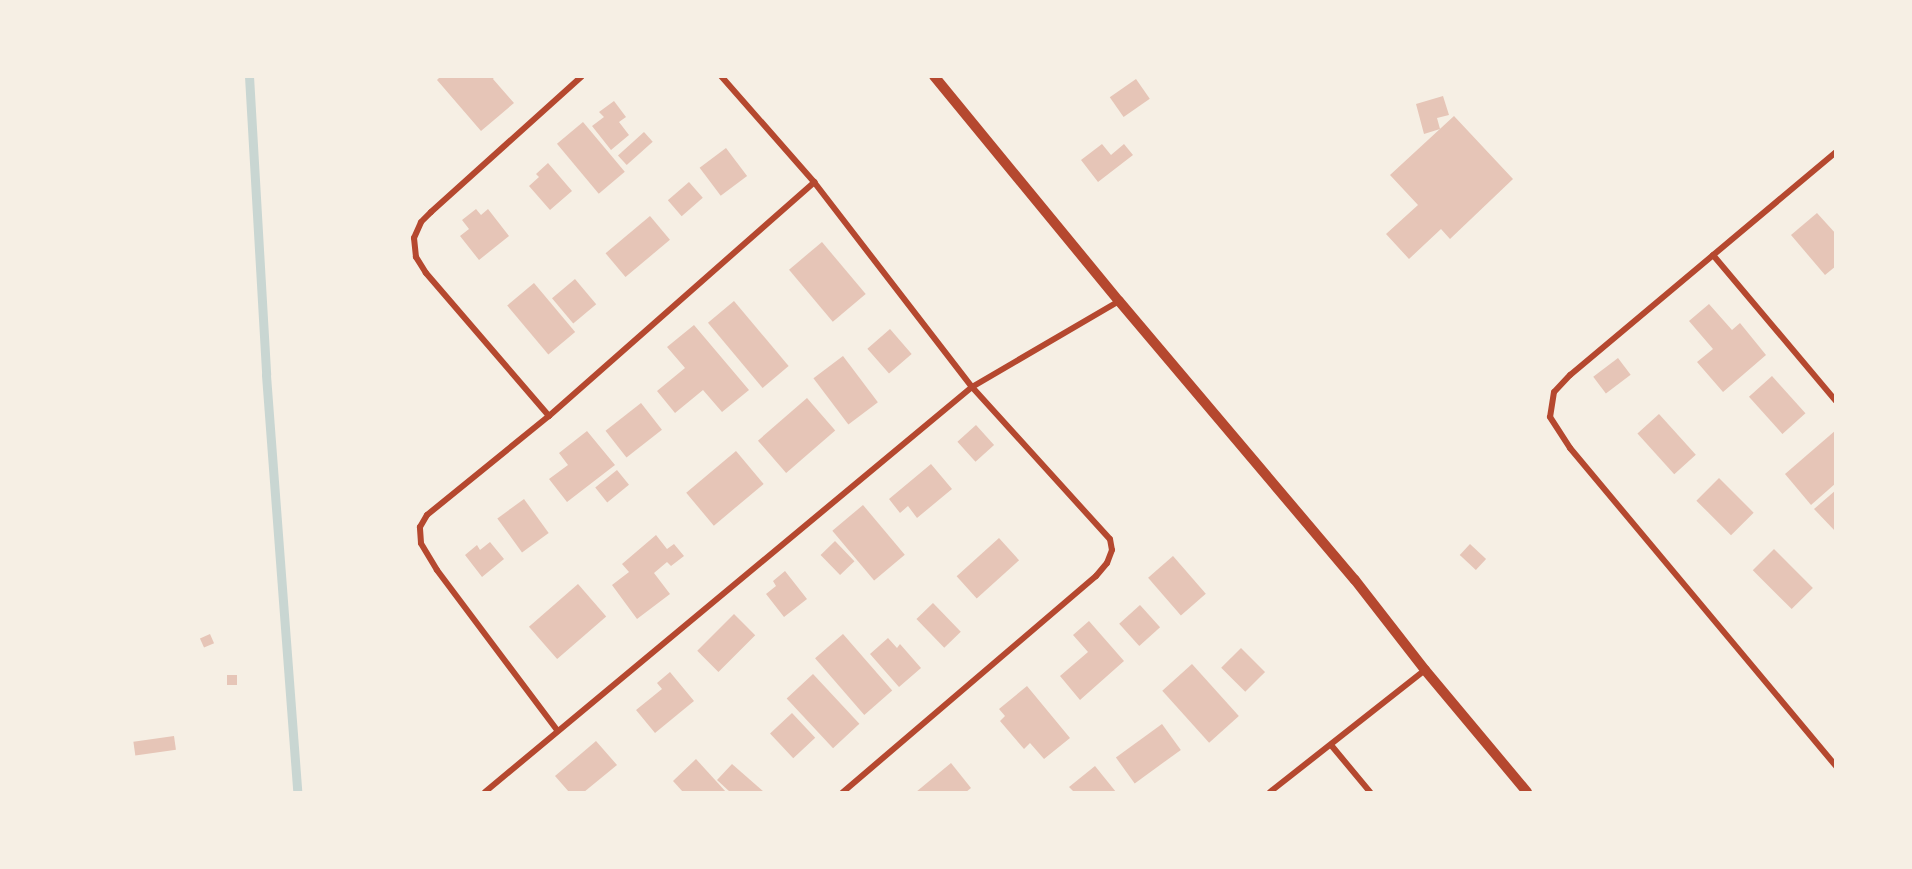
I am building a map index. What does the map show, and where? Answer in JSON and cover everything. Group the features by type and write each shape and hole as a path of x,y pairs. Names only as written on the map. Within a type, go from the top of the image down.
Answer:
{"street":[{"path":"549,416 426,273 416,257 414,238 421,222 431,212 582,76"},
{"path":"721,76 814,182 972,387 1110,539 1112,549 1107,563 1096,576 843,792"},
{"path":"934,76 1119,301 1355,579 1425,670 1527,792"},
{"path":"1836,152 1570,375 1554,392 1550,417 1570,448 1836,765"},
{"path":"557,730 437,570 421,543 420,526 426,515 549,416 814,182"},
{"path":"1713,255 1836,401"},
{"path":"485,792 972,387 1119,301"},
{"path":"1270,792 1425,670"},
{"path":"1331,745 1370,792"}],"building":[{"path":"441,76 495,76 493,79 514,103 481,131 437,80"},
{"path":"1136,79 1150,99 1124,117 1110,97"},
{"path":"1443,96 1449,115 1437,118 1440,129 1424,134 1416,104"},
{"path":"614,101 626,117 619,122 629,135 611,150 592,126 604,117 599,112"},
{"path":"1454,116 1513,179 1450,239 1441,229 1409,259 1386,234 1418,205 1390,175"},
{"path":"583,122 625,172 599,194 557,144"},
{"path":"644,132 653,142 627,165 618,155"},
{"path":"1102,144 1111,155 1124,144 1133,155 1098,182 1081,160"},
{"path":"726,148 747,176 721,196 700,168"},
{"path":"548,163 572,191 550,210 529,186 539,177 536,174"},
{"path":"689,182 703,198 682,216 668,200"},
{"path":"476,209 481,215 488,209 509,236 479,260 460,236 469,229 462,220"},
{"path":"1817,213 1836,234 1836,266 1825,275 1791,235"},
{"path":"650,216 670,240 625,277 606,253"},
{"path":"822,242 866,294 833,322 789,270"},
{"path":"575,279 596,304 573,324 552,298"},
{"path":"534,283 575,332 548,355 507,305"},
{"path":"734,301 789,366 763,388 708,323"},
{"path":"1709,304 1732,330 1740,323 1766,355 1723,392 1697,362 1713,349 1689,321"},
{"path":"694,325 749,390 722,412 703,390 675,413 657,391 685,368 667,347"},
{"path":"890,329 912,354 889,374 867,349"},
{"path":"843,356 878,402 848,425 813,378"},
{"path":"1618,358 1631,375 1606,393 1593,377"},
{"path":"1772,376 1805,413 1782,434 1749,397"},
{"path":"807,398 835,430 786,473 758,441"},
{"path":"641,403 662,430 626,457 606,431"},
{"path":"1659,414 1696,455 1674,474 1637,433"},
{"path":"976,425 994,445 975,462 957,442"},
{"path":"1836,430 1836,483 1811,505 1785,474"},
{"path":"587,431 615,465 567,502 549,479 568,465 559,453"},
{"path":"736,451 764,484 714,526 686,493"},
{"path":"931,464 952,489 917,518 908,506 900,513 889,499"},
{"path":"617,470 629,485 607,502 595,488"},
{"path":"1719,478 1754,513 1731,535 1696,501"},
{"path":"1836,490 1836,532 1814,509"},
{"path":"524,499 549,533 522,552 497,518"},
{"path":"863,505 905,555 874,581 832,531"},
{"path":"656,535 667,549 674,544 684,556 671,566 667,562 654,573 670,594 637,619 612,585 629,572 622,564"},
{"path":"999,538 1019,560 977,598 957,576"},
{"path":"835,541 854,561 840,575 821,555"},
{"path":"490,542 504,559 482,577 465,555 477,545 480,550"},
{"path":"1470,544 1486,559 1476,570 1460,555"},
{"path":"1774,549 1813,588 1792,609 1753,570"},
{"path":"1173,556 1206,594 1181,615 1148,578"},
{"path":"785,571 807,599 784,617 766,594 776,586 773,581"},
{"path":"578,584 606,616 557,659 529,627"},
{"path":"933,603 961,632 944,648 916,619"},
{"path":"1140,605 1160,627 1139,646 1119,624"},
{"path":"734,614 755,635 718,672 697,651"},
{"path":"1089,621 1124,661 1080,700 1060,676 1088,652 1073,635"},
{"path":"210,634 214,643 204,648 200,638"},
{"path":"843,634 892,691 864,715 815,658"},
{"path":"888,638 897,648 900,644 921,668 899,687 870,654"},
{"path":"1241,648 1265,672 1245,692 1221,668"},
{"path":"1192,664 1239,716 1209,743 1162,691"},
{"path":"670,672 694,701 655,733 636,710 662,689 657,683"},
{"path":"813,674 859,724 833,748 787,699"},
{"path":"227,675 237,675 237,685 227,685"},
{"path":"1027,686 1070,738 1044,759 1030,743 1024,749 1000,721 1005,716 999,709"},
{"path":"792,713 815,738 793,758 770,733"},
{"path":"1162,724 1181,750 1135,783 1116,758"},
{"path":"174,736 176,750 135,756 133,742"},
{"path":"596,741 617,765 584,792 569,792 555,776"},
{"path":"696,759 726,792 683,792 673,781"},
{"path":"951,763 971,788 966,792 916,792"},
{"path":"732,764 764,792 730,792 717,780"},
{"path":"1095,766 1116,792 1074,792 1069,787"}],"waterway":[{"path":"249,76 266,375 297,792"}]}
